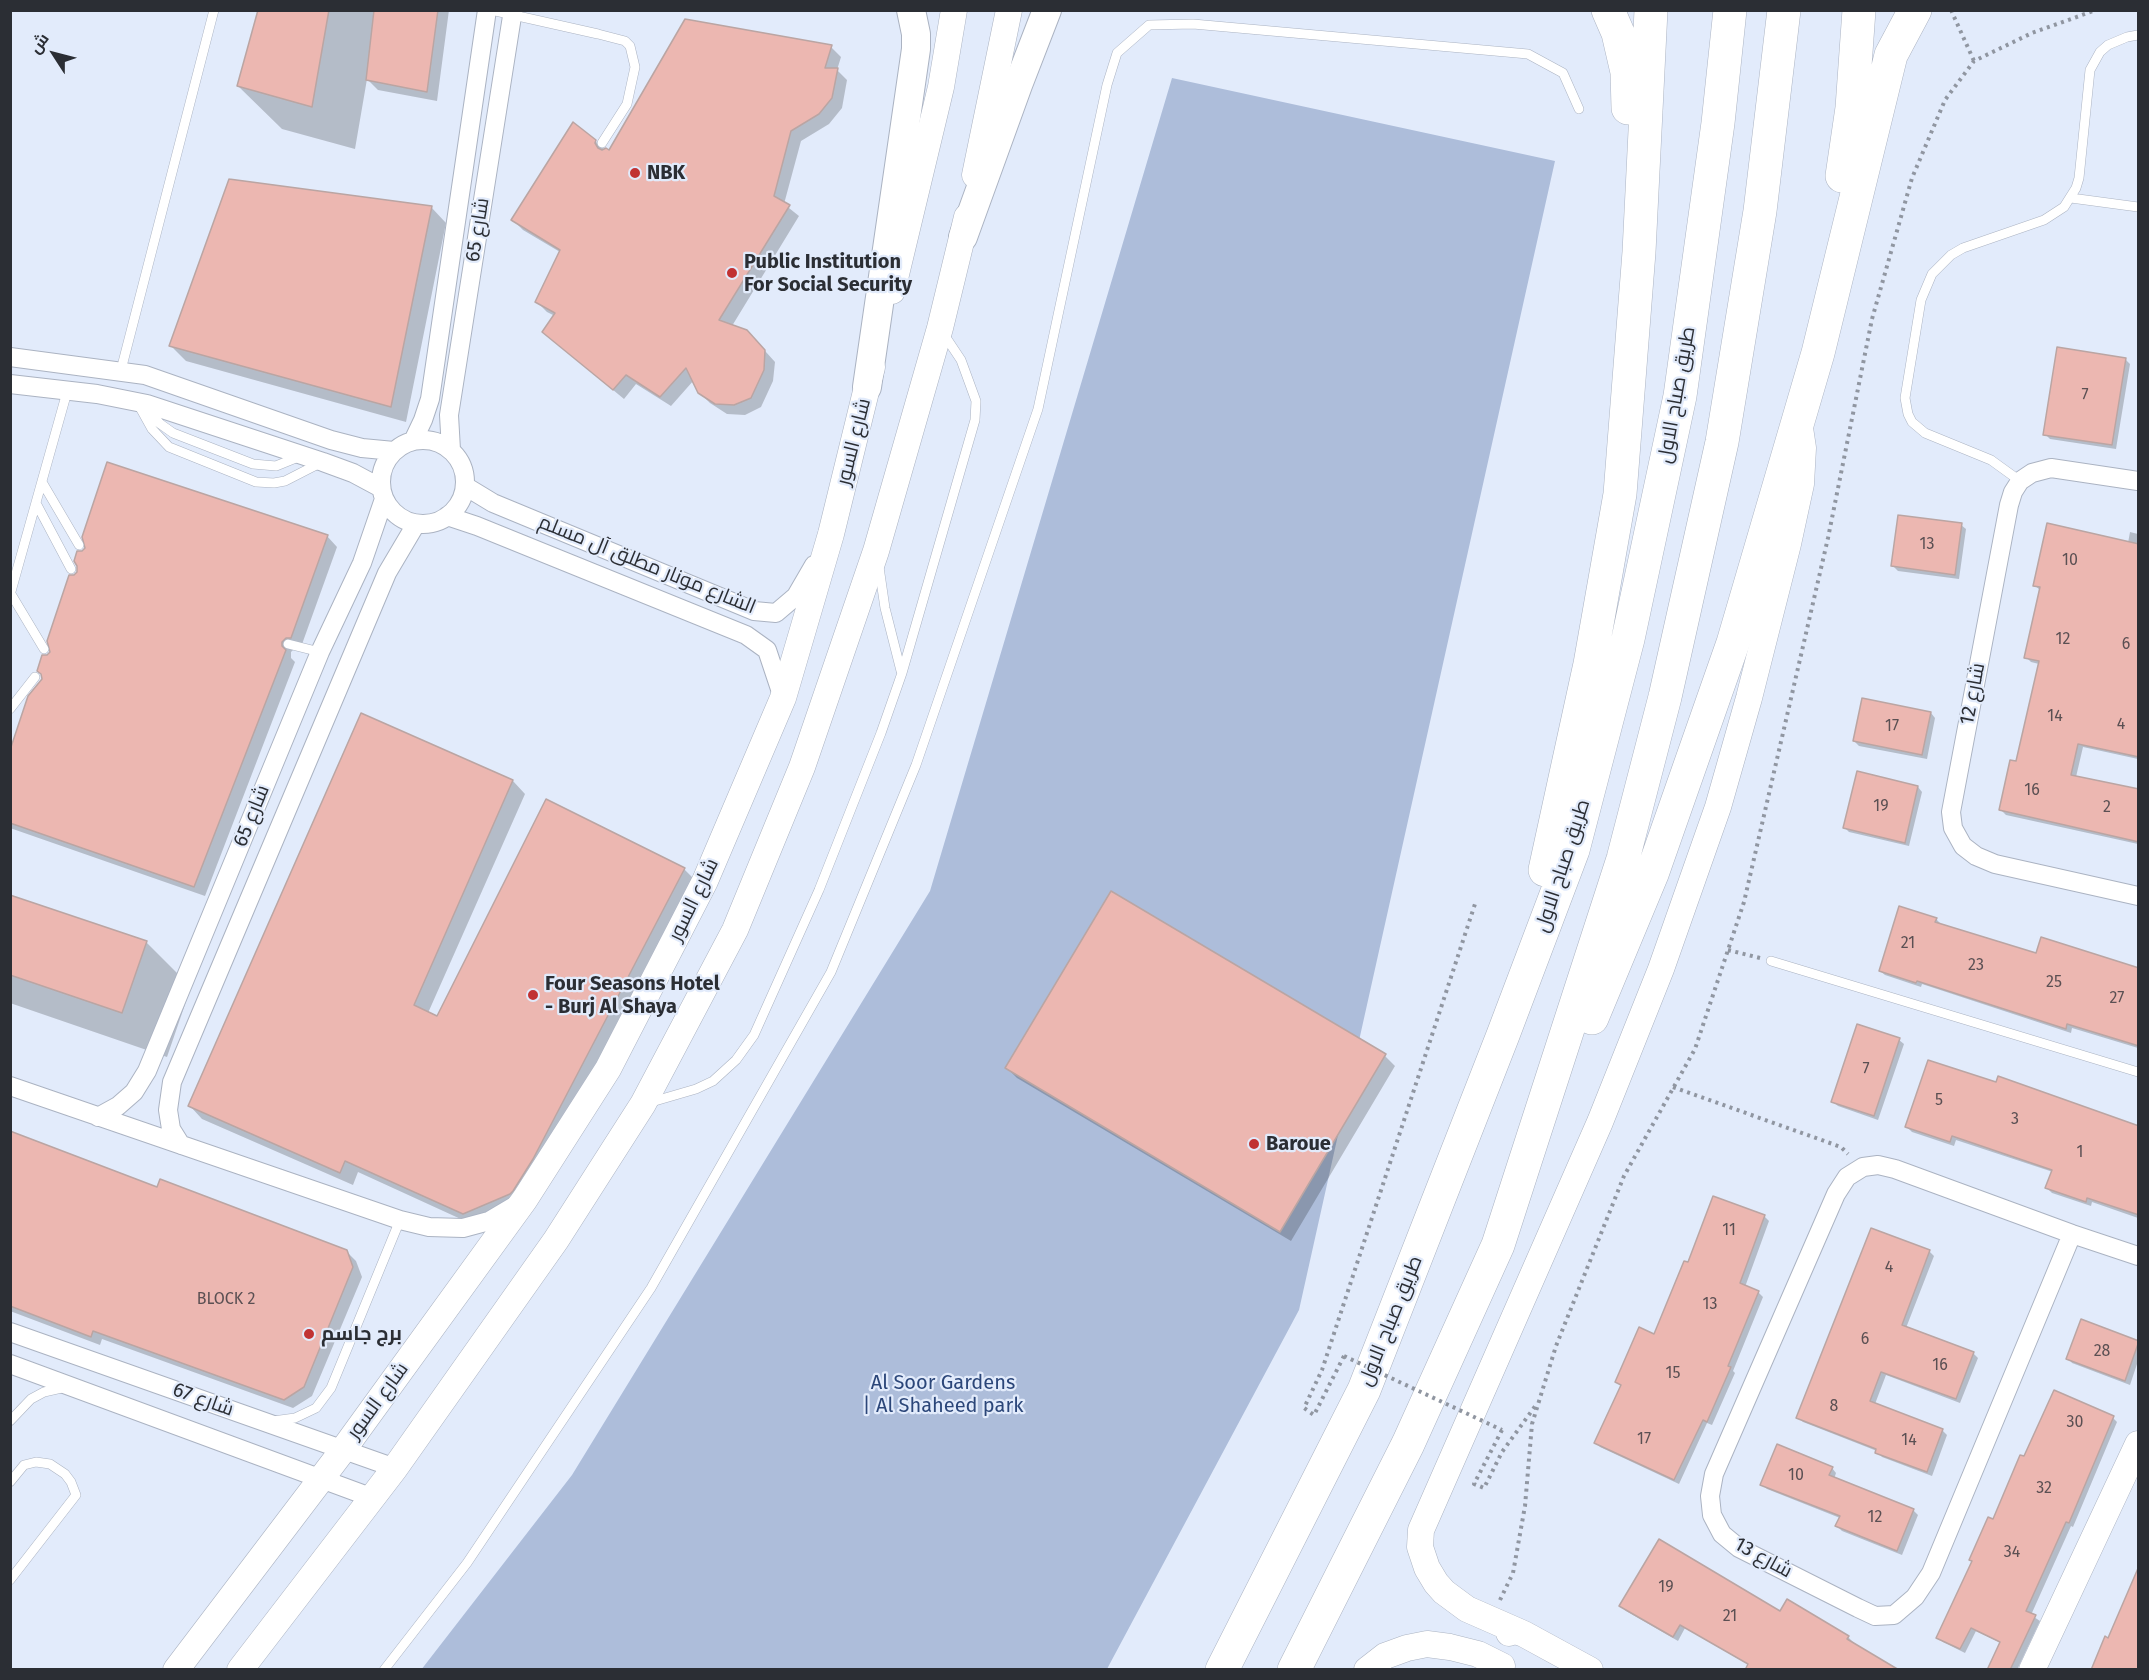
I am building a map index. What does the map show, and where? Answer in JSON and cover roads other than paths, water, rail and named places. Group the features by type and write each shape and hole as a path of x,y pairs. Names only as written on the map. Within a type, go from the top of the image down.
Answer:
{"highway":[{"path":"1608,10 1618,33 1627,72 1630,189 1633,223 1639,252"},
{"path":"1503,1035 1540,894 1588,675 1618,505 1639,252 1651,10"},
{"name":"طريق صباح الاول","path":"1222,1670 1364,1390 1573,849 1628,639 1680,396 1718,123 1730,10"},
{"path":"1498,1245 1623,858 1665,697 1722,442 1760,211 1784,10"},
{"path":"1818,353 1852,108 1859,10"},
{"path":"1294,1670 1408,1444 1498,1245 1652,874 1732,642 1818,353 1891,55 1915,10"}],"main road":[{"path":"867,387 916,50 916,34 911,10"},
{"name":"شارع السور","path":"176,1670 321,1480 525,1199 608,1068 705,881 783,698 831,534 918,190 941,87 954,10"},
{"path":"240,1670 373,1498 556,1240 643,1104 735,930 802,767 876,551 940,328 963,237 1009,10"},
{"path":"963,237 1047,10"},
{"path":"1590,1670 1524,1634 1490,1620 1454,1600 1436,1583 1427,1568 1420,1543 1421,1530 1600,1122 1661,969 1718,807 1749,698 1801,484 1803,440 1797,422"},
{"path":"2032,1670 2139,1444"},
{"path":"1505,1668 1496,1659 1495,1649 1499,1640 1515,1631 1524,1634"},
{"path":"1368,1670 1385,1656 1427,1644 1478,1654 1505,1668"}],"street":[{"name":"شارع 65","path":"413,441 430,399 489,10"},
{"name":"شارع 65","path":"451,450 449,415 513,12"},
{"path":"10,357 121,370 168,381 339,442 362,448 394,451"},
{"path":"10,384 97,394 142,403 303,455 352,473 382,493 397,515 416,524 427,524 447,516 456,508 465,486 462,466 451,450 439,443 426,439 403,444 394,451 383,468 382,493"},
{"path":"2020,481 2032,473 2050,468 2139,482"},
{"name":"شارع 12","path":"2020,481 2009,505 1951,812 1953,828 1963,846 1976,856 1995,864 2139,896"},
{"name":"الشارع مونار مطلق آل مسلم","path":"465,486 493,503 754,611 776,614 796,596 831,534"},
{"name":"شارع 65","path":"98,1117 118,1106 134,1092 147,1071 320,652 362,563 382,493"},
{"name":"الشارع مونار مطلق آل مسلم","path":"447,516 747,635 767,651 783,698"},
{"name":"شارع 65","path":"181,1145 171,1129 168,1110 172,1082 387,573 416,524"},
{"path":"10,1086 400,1220 429,1227 463,1228 489,1221 525,1199"},
{"name":"شارع 13","path":"1878,1165 1895,1169 2072,1234 1931,1573 1915,1597 1894,1615 1875,1616 1739,1548 1722,1534 1712,1515 1710,1496 1714,1474 1836,1194 1847,1177 1863,1167 1878,1165"},
{"path":"2072,1234 2139,1256"},
{"name":"شارع 67","path":"10,1332 395,1468"},
{"name":"شارع 67","path":"10,1364 373,1498"}],"lane":[{"path":"121,370 214,10"},
{"path":"489,10 513,12 625,41 630,46 635,67 627,104 602,143"},
{"path":"384,1670 467,1563 651,1288 831,972 916,765 1038,409 1107,84 1117,53 1149,25 1193,24 1528,54 1563,73 1580,109"},
{"path":"2020,481 1991,460 1925,433 1912,422 1905,398 1921,300 1932,274 1951,255 1963,248 2044,220 2064,207 2071,198 2079,178 2090,70 2100,52 2108,45 2139,35"},
{"path":"2071,198 2139,207"},
{"path":"643,1104 696,1089 713,1081 736,1060 754,1035 819,890 902,674 975,420 976,402 961,360 940,328"},
{"path":"44,650 11,595 67,392"},
{"path":"142,403 159,423 173,433 253,464 276,466 303,455"},
{"path":"142,403 152,429 170,447 256,482 285,481 323,462"},
{"path":"42,482 79,545"},
{"path":"36,503 71,569"},
{"path":"876,551 885,608 902,674"},
{"path":"288,644 320,652"},
{"path":"10,709 35,677"},
{"path":"1771,961 2139,1072"},
{"path":"265,1422 295,1418 316,1408 331,1388 400,1220"},
{"path":"10,1421 31,1399 44,1392 70,1386"},
{"path":"10,1482 24,1465 36,1462 50,1464 65,1474 76,1495 10,1580"}],"place":[{"name":"NBK","path":"635,173"},
{"name":"Public Institution For Social Security","path":"732,273"},
{"name":"Four Seasons Hotel - Burj Al Shaya","path":"533,995"},
{"name":"Baroue","path":"1254,1144"},
{"name":"برج جاسم","path":"309,1334"}],"park label":[{"name":"Al Soor Gardens | Al Shaheed park","path":"943,1394"}]}
